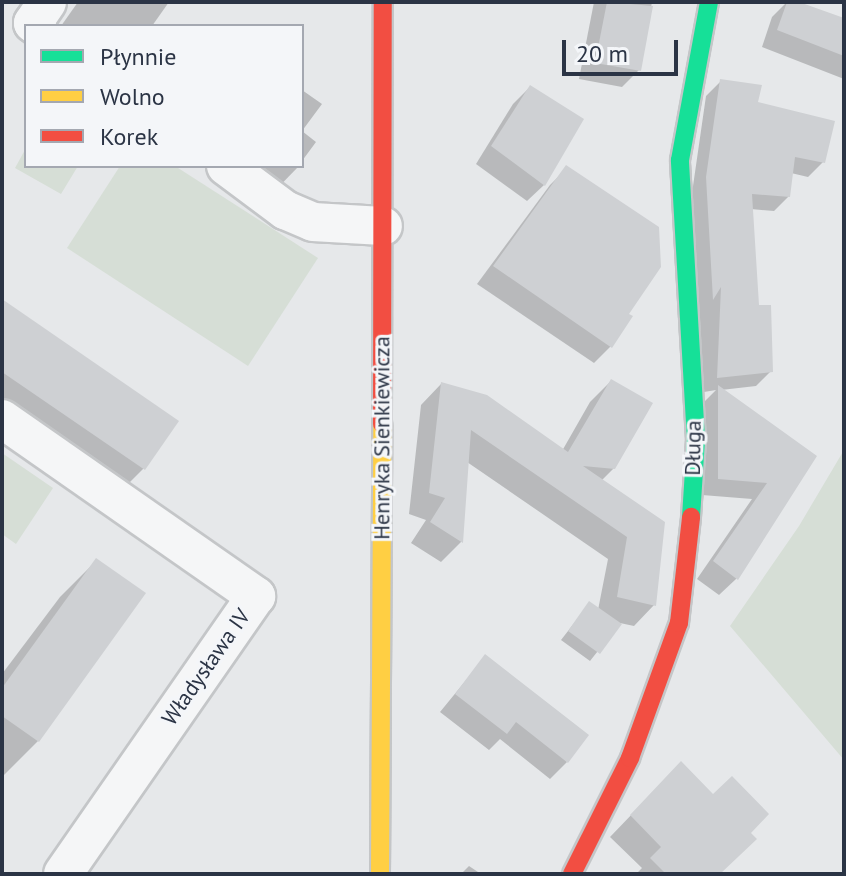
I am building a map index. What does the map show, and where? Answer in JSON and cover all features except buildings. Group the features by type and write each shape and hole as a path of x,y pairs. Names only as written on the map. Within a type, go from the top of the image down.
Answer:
{"street":[{"path":"34,24 47,2"},
{"name":"Henryka Sienkiewicza","path":"380,874 383,2"},
{"name":"Długa","path":"572,874 630,758 679,623 687,571 696,440 680,160 709,2"},
{"path":"229,168 285,210 313,222 383,226"},
{"name":"Władysława IV","path":"2,419 256,596 63,874"}],"shaded area":[{"path":"24,152 24,168 77,168 61,194 15,168"},
{"path":"119,168 178,168 318,258 248,366 67,248"},
{"path":"844,450 844,760 730,626 799,526"},
{"path":"2,453 53,488 16,544 2,534"}],"traffic: fast":[{"path":"691,517 696,440 680,160 709,2"}],"traffic: slow":[{"path":"380,874 382,424"}],"traffic: jam":[{"path":"382,424 383,2"},
{"path":"572,874 630,758 679,623 691,517"}]}
